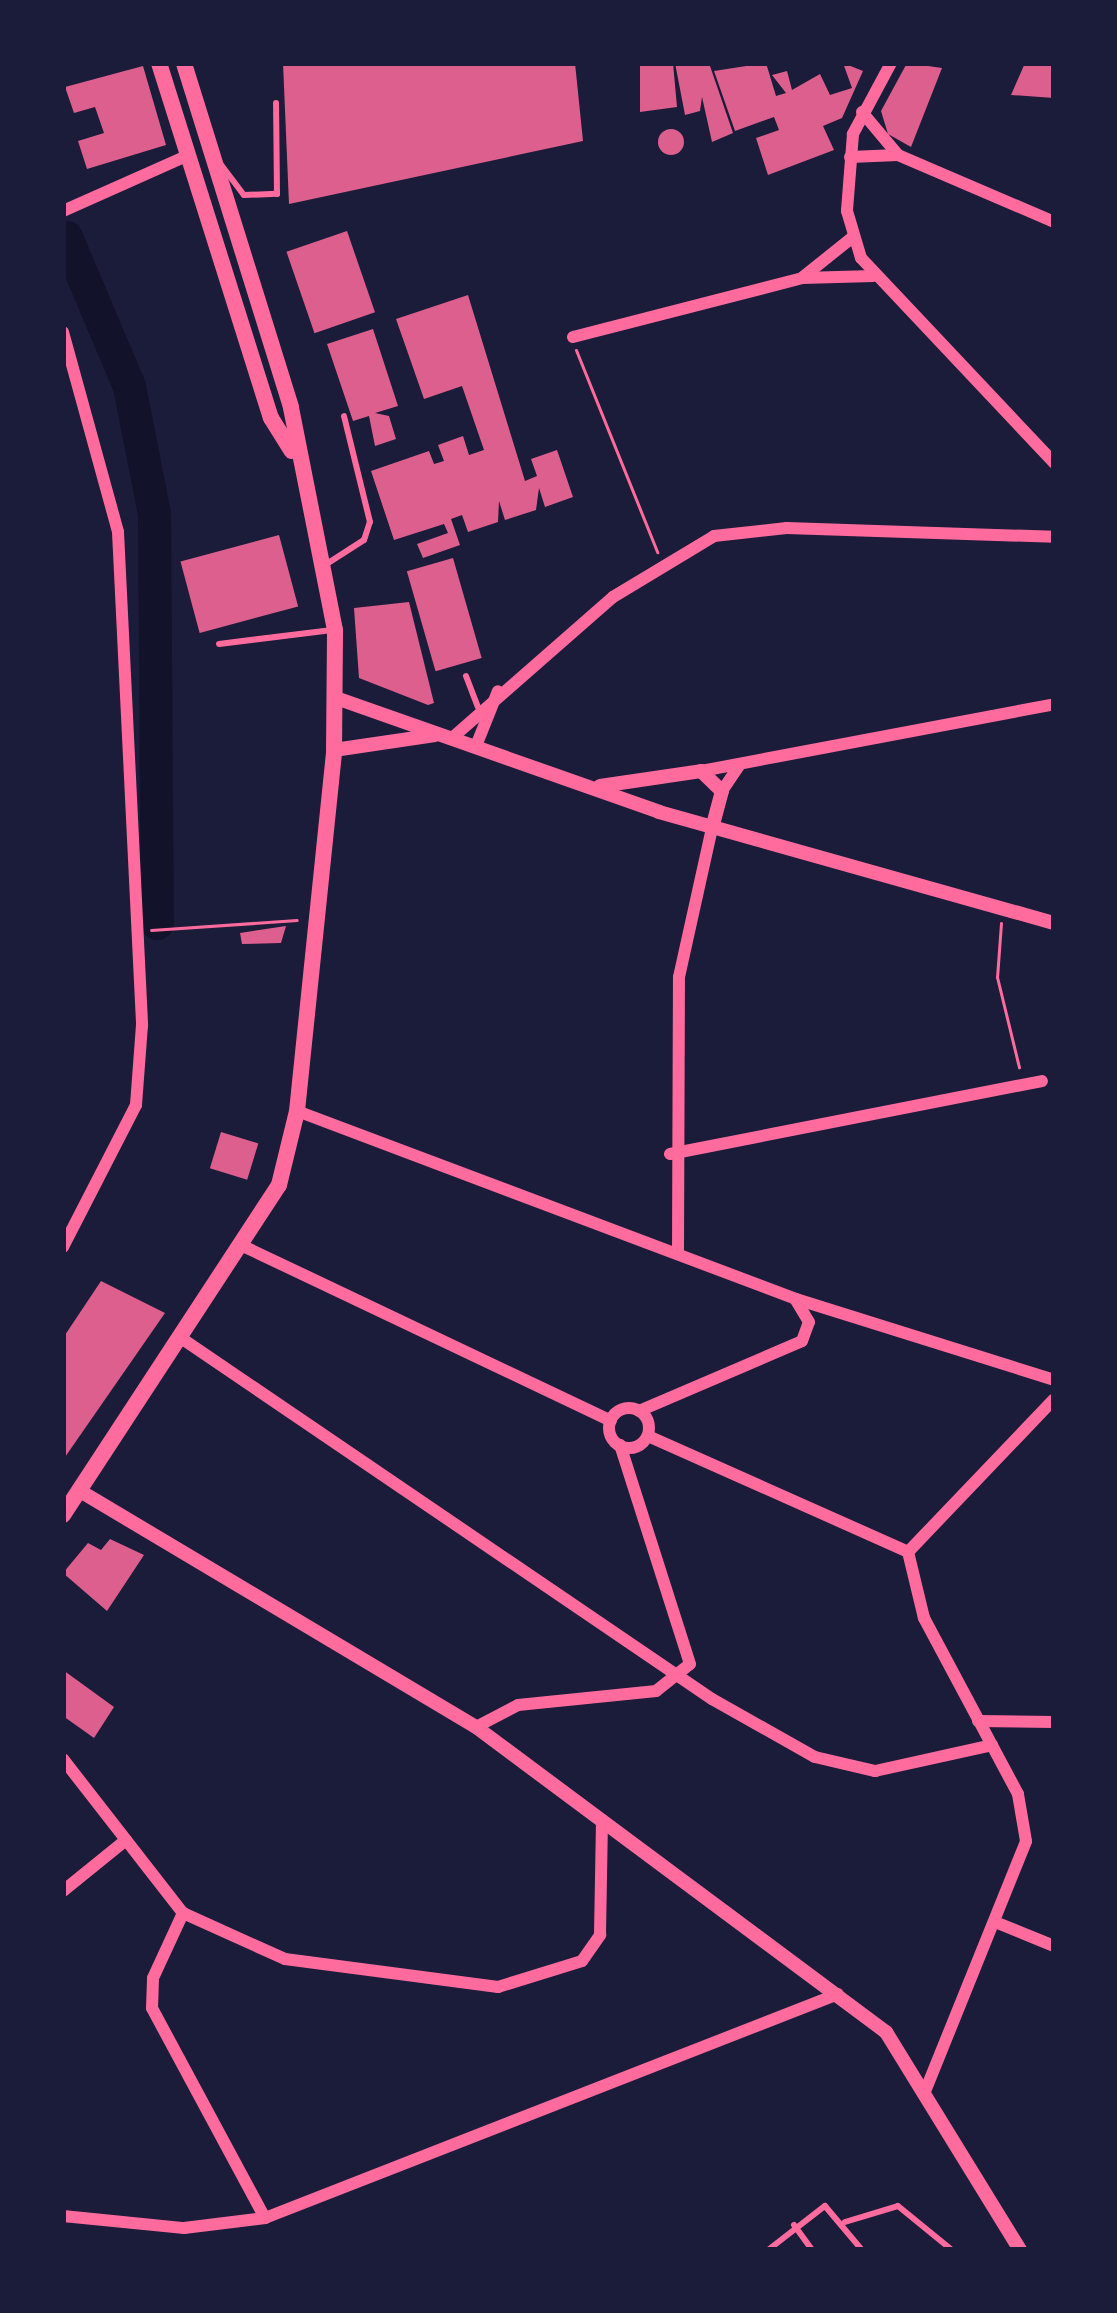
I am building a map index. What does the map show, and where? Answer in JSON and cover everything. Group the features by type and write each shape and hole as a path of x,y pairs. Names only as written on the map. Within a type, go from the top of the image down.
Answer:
{"main road":[{"path":"159,63 271,418 295,457"},
{"path":"63,1515 245,1247 279,1186 297,1111 334,750 335,630 325,565 295,457 291,406 184,63"}],"street":[{"path":"891,63 862,112 850,157 854,237 873,275 1054,463"},
{"path":"862,112 898,155"},
{"path":"63,211 189,155"},
{"path":"850,157 898,155 1054,221"},
{"path":"802,278 854,237"},
{"path":"573,337 802,278 873,275"},
{"path":"63,332 118,532 136,1105 63,1247"},
{"path":"334,750 446,736 661,561 752,530 1053,535"},
{"path":"476,746 499,690"},
{"path":"336,698 659,812 1002,916 1054,923"},
{"path":"594,787 977,722 1054,704"},
{"path":"678,1252 670,1154 679,977 722,791 740,764"},
{"path":"701,771 722,791"},
{"path":"659,812 651,794 662,777"},
{"path":"670,1154 1034,1082"},
{"path":"297,1111 796,1299 1054,1380"},
{"path":"245,1247 611,1420 802,1342 809,1322 796,1299"},
{"path":"181,1338 682,1679 843,1766 875,1771 992,1745"},
{"path":"908,1552 1054,1400"},
{"path":"639,1411 648,1436"},
{"path":"611,1420 685,1623 682,1679"},
{"path":"620,1445 648,1436 908,1552"},
{"path":"80,1491 476,1727 838,1994 901,2047 926,2089 956,2158 1020,2250"},
{"path":"908,1552 924,1618 992,1745 1025,1820 1023,1868 926,2089"},
{"path":"476,1727 518,1705 682,1679"},
{"path":"978,1721 1054,1722"},
{"path":"63,1759 183,1913 285,1959 498,1987 582,1961 599,1935 602,1822"},
{"path":"63,1891 126,1840"},
{"path":"183,1913 153,1978 152,2008 265,2218"},
{"path":"1000,1924 1054,1946"},
{"path":"63,2216 184,2228 265,2218 838,1994"}],"lane":[{"path":"213,157 244,195 277,194 276,103"},
{"path":"325,565 364,540 370,522 344,416"},
{"path":"219,644 335,630"},
{"path":"466,676 478,706"},
{"path":"768,2250 794,2225 825,2206 844,2223 862,2250"},
{"path":"844,2223 898,2206 952,2250"},
{"path":"794,2225 812,2250"}],"path":[{"path":"573,337 616,472 661,561"},
{"path":"1002,916 1001,1007 1034,1082"},
{"path":"134,931 317,918"}],"building":[{"path":"283,63 575,63 583,141 289,204"},
{"path":"640,63 673,63 677,107 640,112"},
{"path":"675,63 709,63 733,133 712,142 702,97 700,111 685,115"},
{"path":"766,63 776,96 786,93 772,75 787,71 792,90 820,74 830,95 852,88 843,63 863,71 842,118 823,126 834,150 768,175 756,138 779,130 774,117 735,131 714,71"},
{"path":"907,63 942,68 911,147 888,134 881,111"},
{"path":"1025,63 1054,63 1054,98 1011,95"},
{"path":"143,66 166,145 87,169 78,141 104,133 95,107 74,113 65,87"},
{"path":"671,129 684,142 671,155 658,142"},
{"path":"347,231 375,312 314,333 286,252"},
{"path":"468,295 525,481 537,476 531,459 557,450 573,497 545,507 539,488 536,510 505,520 499,501 498,522 468,532 462,515 451,519 460,545 423,558 417,544 448,533 444,524 394,540 371,471 429,451 434,464 444,461 438,445 463,436 469,455 484,450 462,386 424,399 396,319"},
{"path":"373,329 398,406 375,413 389,416 396,439 375,446 369,416 353,421 327,344"},
{"path":"279,535 298,606 200,633 180,561"},
{"path":"453,558 482,658 436,671 407,571"},
{"path":"409,602 434,703 428,705 359,678 354,608"},
{"path":"286,926 281,943 242,944 240,933"},
{"path":"221,1132 258,1143 247,1180 210,1168"},
{"path":"101,1281 165,1313 63,1460 63,1338"},
{"path":"110,1539 144,1555 107,1611 63,1573 88,1543 101,1550"},
{"path":"63,1670 114,1707 94,1738 63,1716"}],"waterway":[{"path":"66,237 129,386 154,513 157,923"}]}
